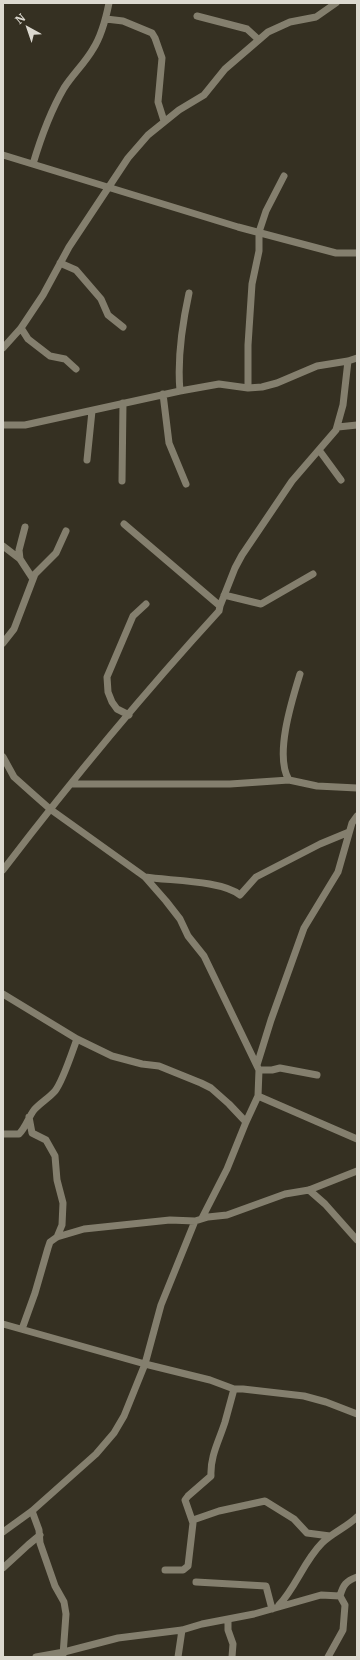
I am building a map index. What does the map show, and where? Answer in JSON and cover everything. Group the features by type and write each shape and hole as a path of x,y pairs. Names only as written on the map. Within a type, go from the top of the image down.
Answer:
{"street":[{"path":"33,164 44,127 65,86 93,50 106,19 109,3"},
{"path":"3,348 21,328 43,295 69,247 128,158 148,135 164,121 204,95 225,69 259,40 278,27 290,22 316,17 336,3"},
{"path":"197,16 247,29 259,40"},
{"path":"106,19 123,22 152,33 156,38 162,58 158,102 164,121"},
{"path":"3,155 238,228 259,232 336,253 357,253"},
{"path":"248,388 248,346 252,284 259,251 259,232 266,211 284,176"},
{"path":"60,263 76,270 100,299 108,315 123,327"},
{"path":"180,391 178,370 188,293"},
{"path":"21,328 28,339 50,356 65,359 76,369"},
{"path":"3,425 24,425 164,394 219,384 248,388 262,387 277,383 317,366 357,358"},
{"path":"3,870 50,809 184,649 219,611 235,568 242,555 292,481 338,427 343,405 348,361"},
{"path":"164,394 169,443 186,484"},
{"path":"122,403 122,482"},
{"path":"87,460 92,410"},
{"path":"338,427 357,425"},
{"path":"319,450 341,480"},
{"path":"124,524 220,606"},
{"path":"20,559 19,550 25,527"},
{"path":"3,644 14,629 33,579 56,553 66,531"},
{"path":"3,546 20,559 33,579"},
{"path":"224,595 261,604 313,574"},
{"path":"129,715 117,709 112,702 108,692 107,677 133,616 146,604"},
{"path":"289,780 285,773 283,761 284,742 293,696 300,674"},
{"path":"3,757 14,777 50,809 145,877 180,919 188,936 204,956 258,1068"},
{"path":"72,784 230,784 289,780 316,786 357,788"},
{"path":"202,1218 236,1149 258,1096 258,1068 271,1020 304,928 338,872 352,823 357,816"},
{"path":"145,877 221,886 234,890 240,895 256,877 320,844 349,832"},
{"path":"3,994 77,1039 112,1056 142,1064 159,1066 191,1078 211,1088 246,1122"},
{"path":"3,1134 19,1134 25,1128 29,1117 36,1108 55,1091 70,1060 77,1039"},
{"path":"258,1068 272,1070 280,1068 317,1075"},
{"path":"258,1096 357,1139"},
{"path":"29,1117 32,1134 46,1140 55,1156 57,1180 63,1204 62,1225 57,1237"},
{"path":"22,1328 35,1293 50,1242 57,1237 73,1231 96,1228 170,1220 195,1221 202,1218 227,1215 285,1194 309,1190 357,1171"},
{"path":"309,1190 325,1204 357,1240"},
{"path":"3,1532 32,1510 96,1454 114,1433 124,1416 145,1364 161,1305 195,1221"},
{"path":"3,1324 22,1328 145,1364 210,1380 234,1389 304,1396 326,1402 357,1414"},
{"path":"165,1570 183,1570 188,1566 193,1520 185,1500 211,1476 212,1457 225,1424 234,1389"},
{"path":"193,1520 219,1511 265,1501 294,1519 307,1533 330,1536"},
{"path":"32,1510 40,1535 40,1543 55,1586 64,1602 66,1614 63,1654"},
{"path":"279,1606 293,1588 313,1554 330,1536 357,1517"},
{"path":"3,1568 40,1535"},
{"path":"328,1657 343,1630 345,1605 340,1596 342,1586 348,1580 357,1576"},
{"path":"196,1582 266,1586 272,1609"},
{"path":"36,1657 63,1654 118,1638 182,1630 272,1609 321,1595 340,1596"},
{"path":"228,1619 228,1630 233,1644 232,1657"},
{"path":"178,1657 182,1630"}]}
